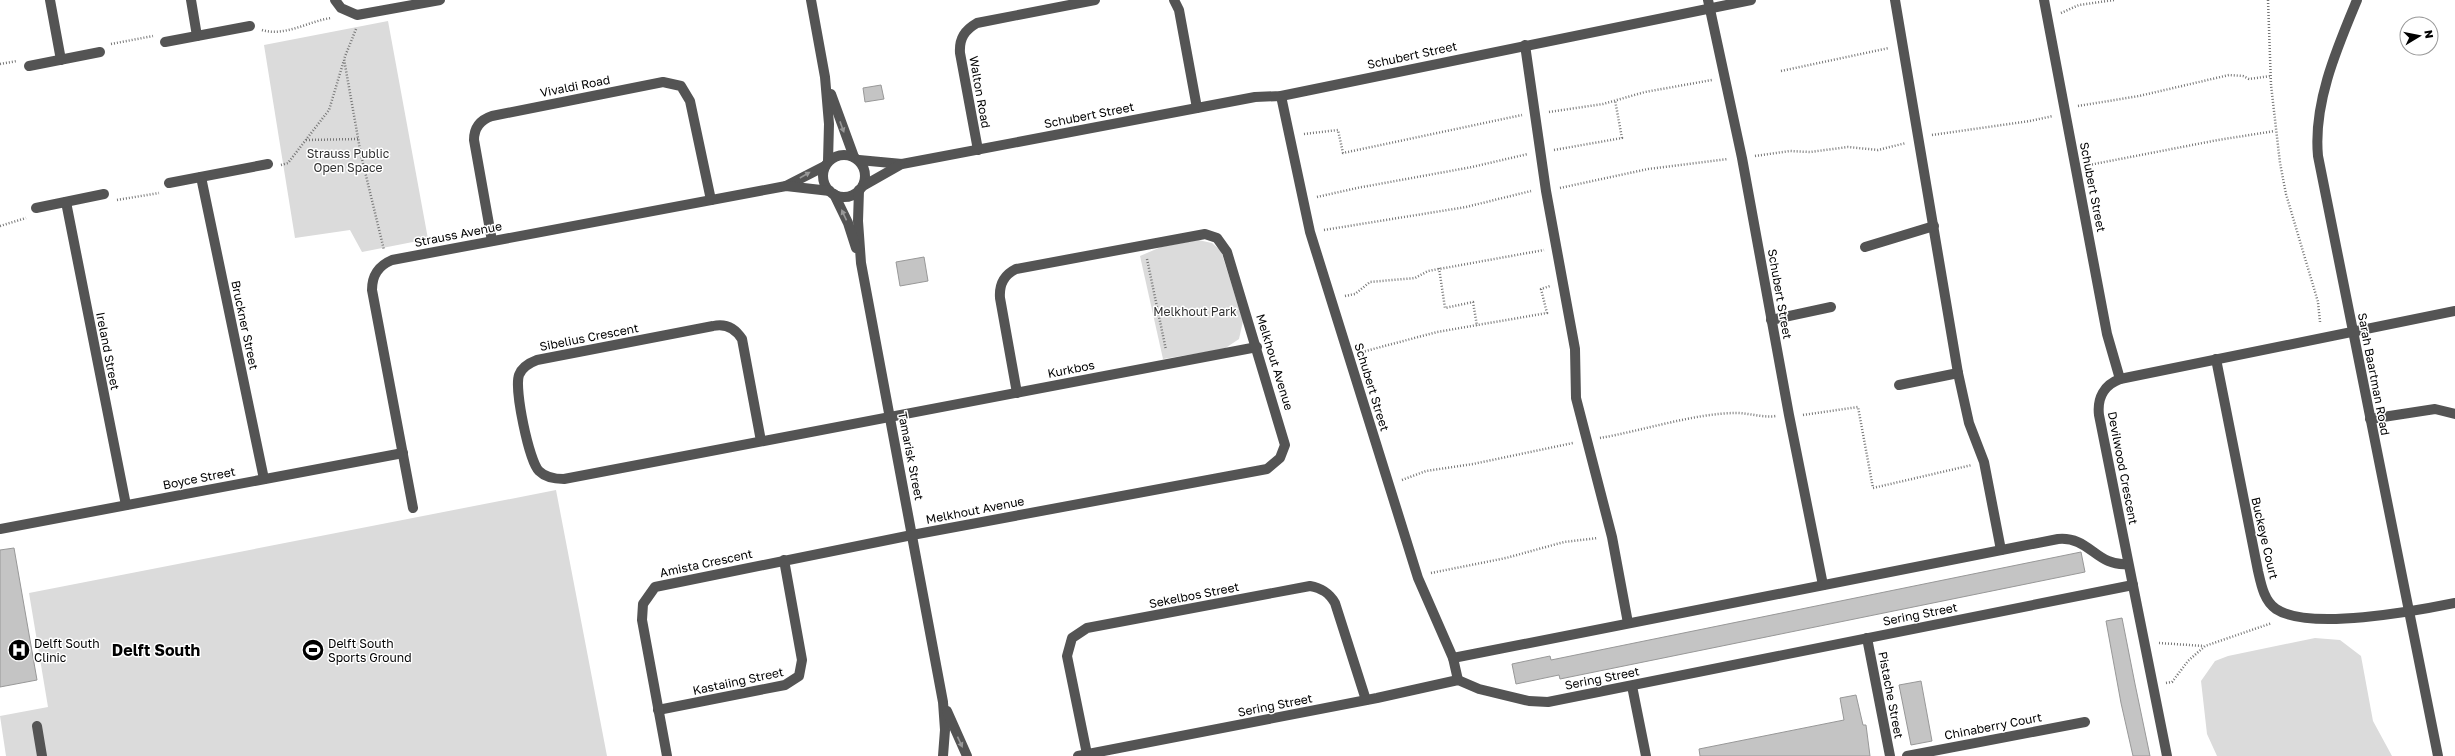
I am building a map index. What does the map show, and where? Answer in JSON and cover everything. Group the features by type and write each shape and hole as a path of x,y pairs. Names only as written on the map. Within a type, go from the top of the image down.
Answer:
{"street":[{"path":"50,0 61,60"},
{"path":"191,0 198,36"},
{"path":"338,4 357,15 440,0"},
{"path":"811,0 825,76 829,124 827,164 823,178 832,193 843,197 852,196 861,188 865,172 856,159 840,122 825,76"},
{"name":"Walton Road","path":"978,150 960,52 960,46 964,34 977,23 1096,0"},
{"path":"1174,0 1179,10 1197,108"},
{"name":"Schubert Street","path":"856,159 902,164 1255,97 1281,96 1525,45 1708,4 1751,0"},
{"path":"1895,0 1958,373 1969,423 1984,462 2001,550"},
{"name":"Schubert Street","path":"2044,0 2107,334 2120,379"},
{"name":"Sarah Baartman Road","path":"2357,0 2341,37 2330,74 2319,113 2316,143 2319,169 2438,756"},
{"name":"Schubert Street","path":"1708,4 1742,158 1789,415 1823,585"},
{"path":"165,42 250,26"},
{"path":"1525,45 1546,191 1575,350 1576,398 1612,537 1628,623"},
{"path":"29,66 100,52"},
{"name":"Vivaldi Road","path":"492,241 474,140 475,129 482,120 492,116 663,82 680,86 690,101 711,200"},
{"name":"Schubert Street","path":"1281,96 1310,232 1418,578 1453,658 1458,680"},
{"path":"827,164 841,155 856,159"},
{"path":"169,183 268,164"},
{"name":"Strauss Avenue","path":"386,262 786,186 827,164"},
{"name":"Schubert Street","path":"861,188 902,164"},
{"name":"Bruckner Street","path":"201,177 264,479"},
{"name":"Strauss Avenue","path":"786,186 832,193"},
{"name":"Tamarisk Street","path":"861,188 858,221 861,263 943,702 945,730 943,756"},
{"name":"Tamarisk Street","path":"832,193 848,223 861,263"},
{"path":"36,208 104,194"},
{"name":"Ireland Street","path":"66,202 126,505"},
{"path":"1865,247 1934,226"},
{"name":"Melkhout Avenue","path":"912,535 1267,469 1280,458 1285,438 1227,252 1221,242 1205,234 1144,244 1016,269 1004,277 1001,284 1000,298 1017,393"},
{"path":"386,262 376,272 372,290 414,508"},
{"path":"1771,320 1831,308"},
{"name":"Devilwood Crescent","path":"2167,756 2098,407 2104,391 2120,379 2455,311"},
{"name":"Sibelius Crescent","path":"761,441 742,339 737,332 726,325 713,326 537,360 527,365 519,375 518,390 532,459 539,472 552,478 564,478 890,417"},
{"name":"Kurkbos","path":"890,417 1257,347"},
{"name":"Buckeye Court","path":"2216,359 2258,571 2270,604 2285,614 2310,618 2339,618 2409,612 2455,603"},
{"path":"1899,385 1958,373"},
{"path":"2370,419 2435,409 2455,414"},
{"name":"Boyce Street","path":"0,529 403,453"},
{"name":"Amista Crescent","path":"667,756 642,620 643,604 650,591 663,584 912,535"},
{"path":"1453,658 2066,538 2086,545 2105,561 2128,564"},
{"name":"Kastaiing Street","path":"658,710 785,685 799,676 802,660 784,560"},
{"name":"Sering Street","path":"1082,755 1366,700 1458,680 1479,689 1540,702 1632,686 2133,585"},
{"name":"Sekelbos Street","path":"1082,755 1068,656 1072,638 1087,628 1310,586 1318,587 1331,596 1335,603 1366,700"},
{"name":"Pistache Street","path":"1866,638 1890,756"},
{"path":"1632,686 1646,756"},
{"name":"Tamarisk Street","path":"943,702 967,756"},
{"name":"Chinaberry Court","path":"1907,756 2085,722"},
{"path":"37,726 42,756"}],"path":[{"path":"2047,19 2079,5 2114,0"},
{"path":"2268,0 2275,131 2286,194 2318,302 2320,322"},
{"path":"250,26 270,32 307,26 320,20 334,18 338,4"},
{"path":"288,163 329,110 344,59 357,27 357,15"},
{"path":"100,52 105,45 153,36 165,42"},
{"path":"1781,71 1903,45"},
{"path":"344,59 358,139 386,262"},
{"path":"1766,155 1790,151 1810,152 1848,147 1878,150 1898,146 1919,138 2050,118 2064,110 2229,75 2243,76 2249,79 2271,76"},
{"path":"1290,136 1338,130 1343,153 1534,113 1571,110 1725,78"},
{"path":"1303,200 1357,188 1472,168 1511,157 1622,138 1615,100"},
{"path":"2076,167 2218,140 2275,131"},
{"path":"306,140 358,139"},
{"path":"1310,232 1466,207 1528,192 1546,191 1648,169 1712,159 1742,158"},
{"path":"104,194 118,200 159,193 169,183"},
{"path":"0,226 30,217 36,208"},
{"path":"1144,244 1169,364"},
{"path":"1331,299 1355,294 1370,282 1415,278 1428,270 1556,248"},
{"path":"1439,268 1445,308 1473,302 1477,326"},
{"path":"1349,358 1373,347 1437,332 1547,313 1541,289 1562,282"},
{"path":"1388,484 1426,472 1473,464 1703,417 1737,413 1764,418 1789,415 1806,415 1858,407 1873,488 1940,474 1984,462"},
{"path":"1418,578 1443,569 1506,558 1564,542 1612,537"},
{"path":"2153,686 2172,682 2188,661 2205,646 2274,622 2285,614"},
{"path":"2144,645 2157,642 2205,646"}],"green space":[{"name":"Strauss Public Open Space","path":"388,21 428,239 362,252 350,230 295,238 264,45"},
{"name":"Melkhout Park","path":"1198,240 1212,243 1221,251 1243,321 1239,339 1224,349 1163,359 1140,256 1161,247"},
{"name":"Delft South Sports Ground","path":"556,490 607,756 6,756 0,716 48,707 29,593"},
{"path":"2315,638 2340,640 2361,656 2373,721 2392,756 2217,756 2207,734 2201,681 2215,661 2228,656"}],"building":[{"path":"881,85 884,99 865,102 863,88"},
{"path":"924,257 928,281 900,286 896,262"},
{"path":"14,548 37,680 0,687 0,550"},
{"path":"2081,552 2085,572 1560,679 1559,675 1516,684 1512,664 1550,656 1551,660"},
{"path":"2122,618 2150,756 2133,756 2121,703 2106,621"},
{"path":"1921,681 1932,741 1911,745 1899,685"},
{"path":"1856,695 1863,725 1866,725 1870,756 1700,756 1699,749 1844,720 1840,698"}],"place":[{"name":"Delft South Clinic","path":"19,650"},
{"name":"Delft South Sports Ground","path":"313,650"}],"district":[{"name":"Delft South","path":"156,650"}]}
